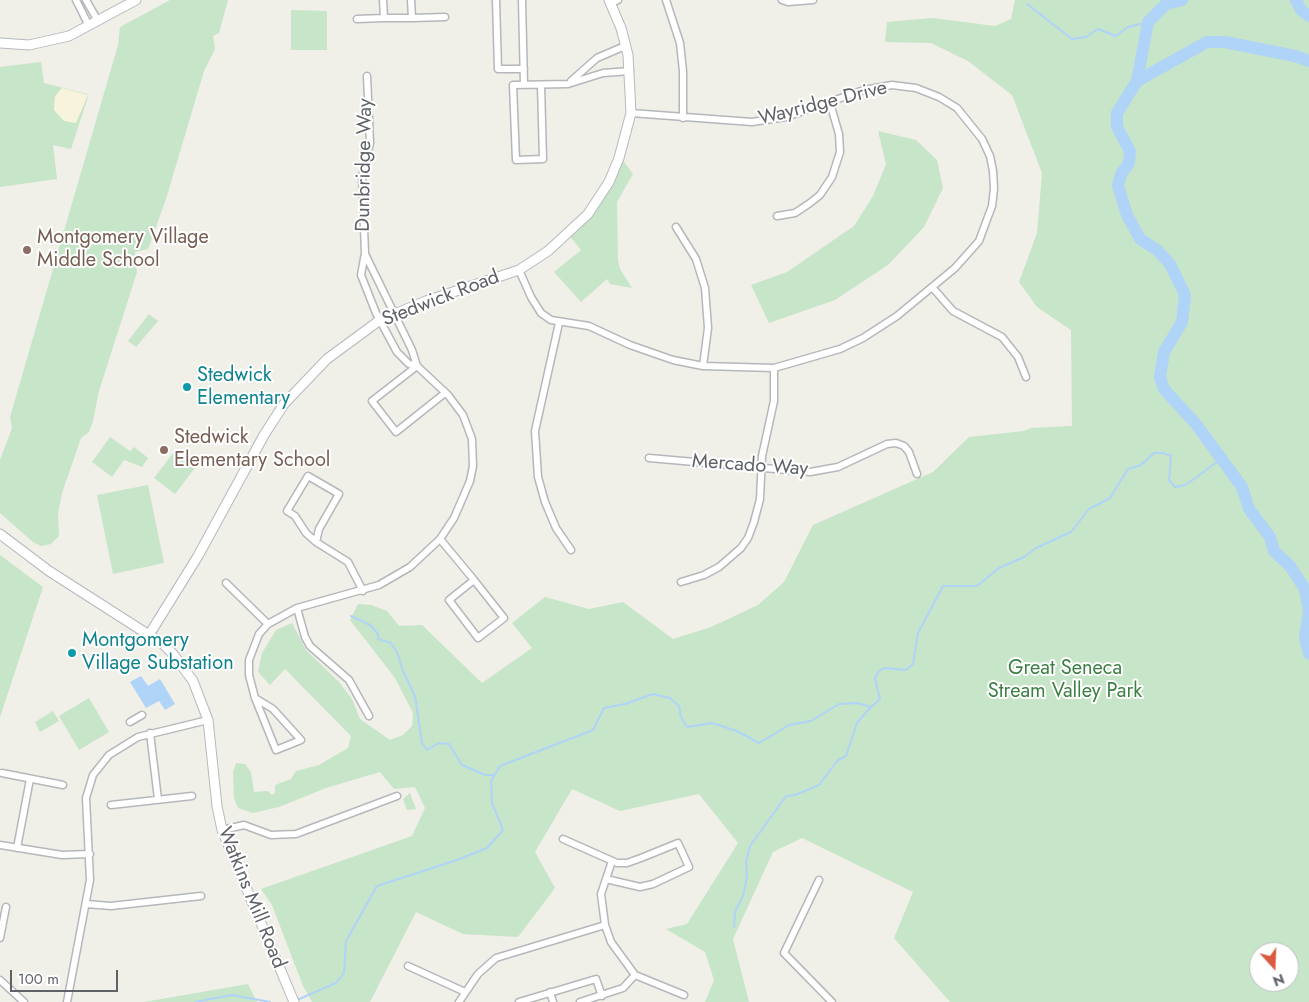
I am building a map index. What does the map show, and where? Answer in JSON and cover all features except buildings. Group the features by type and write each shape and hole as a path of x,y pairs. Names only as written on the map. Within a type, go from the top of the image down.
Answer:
{"street":[{"path":"76,0 89,26"},
{"path":"86,0 98,21"},
{"path":"0,42 29,44 59,39 89,26 136,0"},
{"path":"384,0 384,18"},
{"path":"411,0 412,18"},
{"path":"496,0 498,69 524,69"},
{"path":"522,0 524,85"},
{"path":"666,0 680,43 683,71 683,118"},
{"path":"782,0 788,2 813,0"},
{"name":"Stedwick Road","path":"149,635 198,556 264,435 284,404 327,360 380,320 426,300 519,270 548,251 588,214 609,182 619,158 631,114 630,71 613,1"},
{"path":"357,19 444,17"},
{"path":"568,84 597,58 625,46"},
{"path":"541,84 543,159 516,160 513,85 541,84 568,84 603,73 630,71"},
{"name":"Dunbridge Way","path":"367,76 370,143 362,177 365,253 361,274 366,292 397,352 409,364 417,366"},
{"name":"Wayridge Drive","path":"519,270 531,297 541,313 559,322 589,326 630,345 665,358 703,366 774,368 815,357 863,338 897,316 955,268 978,241 985,229 994,189 990,156 982,139 957,108 939,97 916,88 892,85 864,90 786,117 752,122 631,114"},
{"path":"777,216 795,213 810,203 820,195 832,176 840,152 839,134 830,103"},
{"path":"676,227 696,259 705,288 708,328 703,366"},
{"name":"Dunbridge Way","path":"268,624 297,608 363,591 403,572 440,539 454,518 470,481 474,453 470,429 463,415 445,393 417,366 412,350 365,253"},
{"path":"932,287 953,311 1002,337 1018,357 1026,377"},
{"path":"559,322 535,431 538,477 545,502 556,528 571,550"},
{"path":"417,366 372,401 396,432 445,393"},
{"path":"681,582 704,575 719,567 741,548 754,522 760,499 760,469 774,401 774,368"},
{"name":"Mercado Way","path":"649,458 810,472 838,467 887,444 896,443 904,446 909,452 917,474"},
{"path":"316,542 319,529 339,494 308,476 287,511 295,516 306,533 316,542 348,562 363,591"},
{"name":"Watkins Mill Road","path":"0,534 49,571 149,635 173,654 185,668 199,692 208,720 217,806 222,830 294,1002"},
{"path":"440,539 474,580 504,618 478,638 449,600 474,580"},
{"path":"226,583 268,624 253,646 249,660 249,675 255,698 276,750 301,740 273,709 255,698"},
{"path":"297,608 310,646 349,680 369,716"},
{"path":"130,722 142,715"},
{"path":"68,1002 91,873 86,798 93,775 102,761 116,750 150,733 208,720"},
{"path":"150,733 158,799"},
{"path":"2,773 63,785"},
{"path":"17,848 30,779"},
{"path":"111,805 192,796"},
{"path":"222,830 244,825 271,835 291,835 397,796"},
{"path":"563,839 612,861 627,863 678,843 689,867 653,884 640,887 606,879"},
{"path":"0,845 62,856 90,854"},
{"path":"612,861 601,894 605,925 611,942 635,975 684,995"},
{"path":"819,880 784,953 832,1002"},
{"path":"86,904 124,905 200,896"},
{"path":"0,938 6,907"},
{"path":"459,1002 478,974 496,958 605,925"},
{"path":"408,966 465,992"},
{"path":"580,1002 623,988 635,975"},
{"path":"519,1002 596,979 602,996"},
{"path":"0,980 24,1002"},
{"path":"550,992 554,1002"}],"green space":[{"path":"170,0 228,0 219,33 213,36 215,49 204,71 166,199 148,249 135,252 137,272 99,391 93,421 89,432 81,438 62,493 58,514 59,536 51,544 41,546 33,542 0,513 0,460 12,428 10,417 118,45 120,27"},
{"name":"Great Seneca Stream Valley Park","path":"1015,0 1309,0 1309,1002 950,1002 894,938 913,892 802,838 773,852 733,939 749,1002 705,1002 714,980 705,952 666,929 687,924 738,843 699,794 620,811 572,789 535,852 555,888 518,937 463,934 416,912 370,1002 312,1002 303,986 272,905 261,889 412,836 425,808 415,787 394,789 380,772 326,788 279,807 253,813 238,808 234,798 233,772 236,763 245,764 251,772 254,792 268,791 272,795 275,793 275,785 291,779 296,771 319,765 348,748 351,736 285,669 270,685 258,672 262,653 276,630 292,623 306,650 339,682 352,699 360,719 390,740 403,735 412,726 413,713 395,678 350,620 358,604 371,605 387,611 399,626 422,625 482,683 532,648 512,623 545,597 589,609 623,602 673,639 711,627 758,605 784,582 813,525 933,472 969,437 1024,431 1031,428 1072,426 1071,330 1037,307 1019,282 1037,233 1042,173 1012,95 968,61 931,43 885,42 887,22 932,18 995,26 1011,19"},
{"path":"291,10 327,11 327,50 291,50"},
{"path":"41,62 44,83 87,94 88,97 71,149 53,145 57,179 0,187 0,67"},
{"path":"878,131 916,140 937,160 943,188 924,227 888,265 835,300 769,323 751,285 787,272 854,226 873,196 886,164"},
{"path":"621,158 633,174 617,202 618,261 620,269 632,288 610,284 607,279 581,302 554,272 581,250 568,234 584,219"},
{"path":"149,314 158,321 136,347 128,341"},
{"path":"110,437 130,451 134,447 148,458 142,467 124,460 112,477 92,462"},
{"path":"174,452 195,468 175,494 154,478"},
{"path":"148,485 164,563 113,574 97,495"},
{"path":"0,555 43,587 0,717"},
{"path":"89,698 109,732 79,750 59,716"},
{"path":"53,711 59,721 40,732 35,722"},
{"path":"410,793 416,809 407,810 403,799"},
{"path":"248,984 257,1002 144,1002"}],"sand":[{"path":"62,88 88,95 76,123 64,121 54,110 55,96"}],"water":[{"path":"141,676 148,686 160,679 175,704 165,710 159,701 146,708 130,682"}],"waterway":[{"path":"1182,0 1166,4 1148,22 1137,81 1117,113 1117,127 1130,151 1129,163 1121,174 1118,186 1127,215 1140,239 1157,250 1170,264 1185,295 1182,322 1164,352 1160,377 1164,389 1196,424 1242,487 1249,509 1270,537 1274,551 1290,566 1305,589 1309,611 1305,637 1309,654"},
{"path":"1296,0 1301,10 1309,16"},
{"path":"1027,4 1072,39 1086,37 1098,29 1116,36 1128,27 1148,22"},
{"path":"1137,81 1207,42 1225,42 1295,56 1309,61"},
{"path":"297,1000 336,983 344,973 346,941 377,886 457,860 487,848 503,830 492,803 491,781 500,766 593,730 604,708 625,704 653,694 670,698 679,706 681,717 687,727 712,723 737,731 759,743 789,725 811,721 839,704 857,703 871,707 880,699 875,679 878,672 884,668 906,670 913,664 918,633 943,586 977,586 999,568 1071,532 1089,509 1110,498 1128,469 1141,465 1154,453 1163,453 1171,456 1169,480 1175,487 1185,485 1221,459"},
{"path":"351,616 370,625 378,634 378,639 391,643 397,652 403,671 415,696 422,743 427,750 439,743 449,744 462,765 485,775 493,775"},
{"path":"734,927 735,912 743,896 747,877 746,862 750,846 786,796 795,795 819,785 838,760 846,756 857,723 870,708"},
{"path":"195,1002 232,995 270,1002"}],"place":[{"name":"Montgomery Village Middle School","path":"27,250"},
{"name":"Stedwick Elementary","path":"187,387"},
{"name":"Stedwick Elementary School","path":"164,450"},
{"name":"Montgomery Village Substation","path":"72,653"}]}
